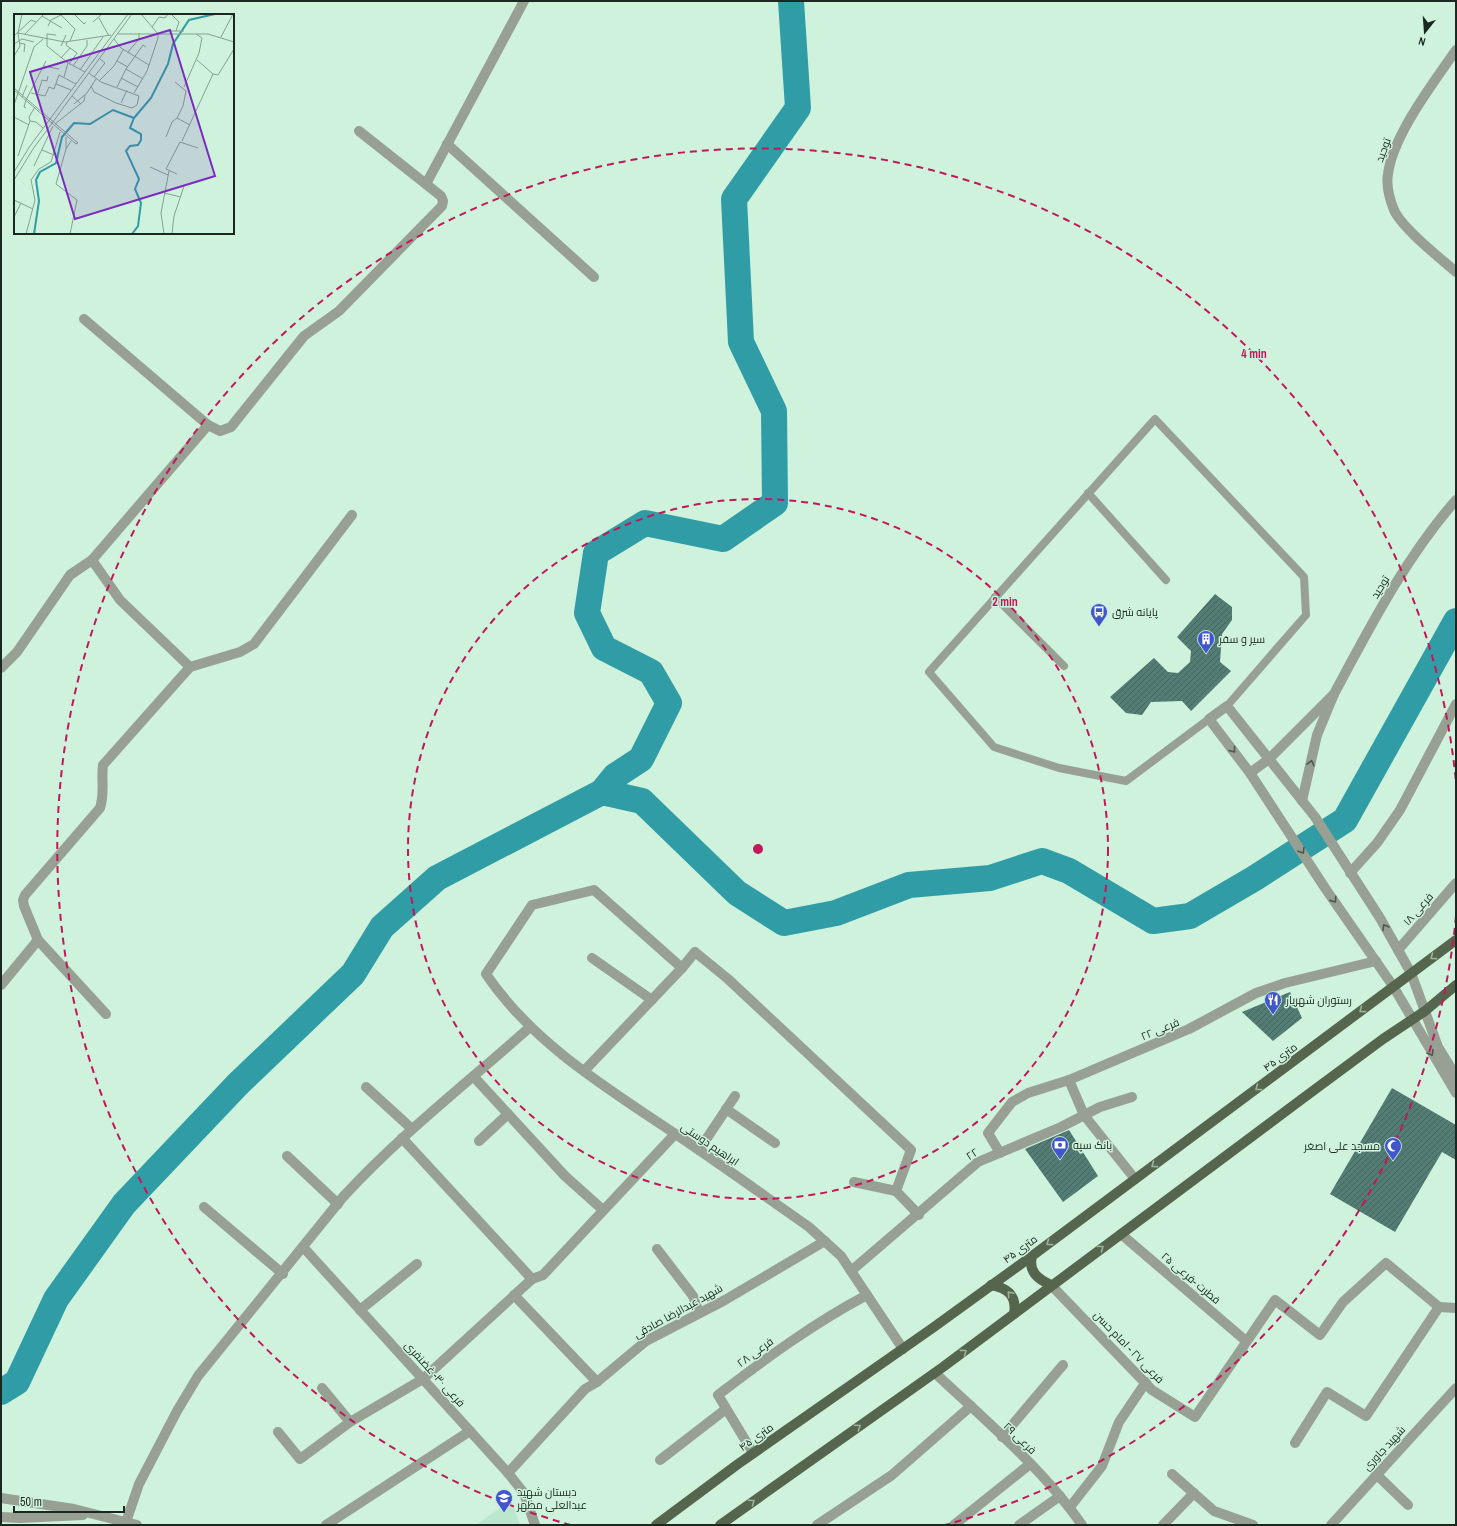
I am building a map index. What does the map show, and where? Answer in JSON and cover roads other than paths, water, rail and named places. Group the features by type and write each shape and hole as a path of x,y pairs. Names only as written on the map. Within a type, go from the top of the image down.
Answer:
{"main road":[{"path":"1411,974 1456,940"},
{"name":"۴۵ متری","path":"656,1525 753,1453 1032,1256 1411,974"},
{"path":"720,1525 935,1373 1051,1285 1365,1053 1425,1011 1456,985"},
{"path":"1032,1256 1030,1264 1034,1274 1040,1280 1051,1285"},
{"path":"991,1285 1002,1287 1010,1292 1015,1301 1014,1314"}],"street":[{"path":"426,184 524,1"},
{"name":"توحید","path":"1456,50 1405,127 1388,174 1389,193 1395,211 1407,226 1456,272"},
{"path":"84,319 208,425 220,431 231,428 304,336 339,311 442,206 443,201 441,196 359,131"},
{"path":"447,144 594,277"},
{"path":"1,668 18,652 70,575 92,560 208,425"},
{"name":"توحید","path":"1334,694 1376,615 1442,516 1456,500"},
{"path":"106,1014 38,940 24,906 23,900 25,895 100,808 104,797 101,778 103,764 190,667 240,652 254,644 352,514"},
{"path":"92,560 120,600 190,667"},
{"path":"1250,773 1269,759 1334,694"},
{"path":"1302,801 1317,735 1334,694"},
{"path":"1350,872 1377,843 1400,810 1456,704"},
{"path":"1456,1076 1438,1047 1411,974 1350,872 1315,818 1227,706 1209,719 1250,773 1393,986 1456,1093"},
{"name":"فرعی ۱۸","path":"1398,950 1456,883"},
{"name":"ابراهیم دوستی","path":"682,968 594,890 532,905 486,974 494,986 530,1027 584,1072 809,1227 825,1241 841,1256 903,1348"},
{"path":"1,985 38,940"},
{"path":"584,1072 682,968 695,952 723,974 911,1150 896,1191"},
{"path":"592,958 652,1000"},
{"name":"فرعی ۲۲","path":"1000,1153 988,1133 1012,1102 1028,1094 1069,1080 1189,1030 1256,993 1285,982 1376,961"},
{"path":"127,1523 142,1477 177,1411 198,1376 283,1274 338,1204 365,1174 412,1129 474,1077 530,1027"},
{"path":"474,1077 565,1176 603,1210"},
{"path":"1069,1080 1084,1115 1135,1179"},
{"path":"366,1087 412,1129"},
{"path":"698,1150 735,1096"},
{"name":"۲۲","path":"851,1271 919,1215 978,1162 1100,1108 1132,1097"},
{"path":"726,1109 775,1143"},
{"path":"479,1141 508,1114"},
{"path":"278,1432 300,1459 350,1422 423,1379 532,1279 543,1274 675,1134"},
{"path":"402,1138 532,1279"},
{"path":"287,1156 338,1204"},
{"path":"854,1182 896,1191 919,1215"},
{"path":"204,1207 283,1274"},
{"name":"فطرت -فرعی ۲۵","path":"1121,1234 1246,1341"},
{"name":"شهید عبدالرضا صادقی","path":"508,1473 585,1389 597,1382 646,1341 725,1300 825,1241"},
{"name":"فرعی ۳۰- غضنفری","path":"304,1248 508,1473 524,1493 535,1525"},
{"path":"657,1249 694,1296 698,1313"},
{"path":"1246,1341 1275,1300 1320,1335 1343,1302 1386,1263 1439,1307 1456,1308"},
{"path":"360,1310 417,1264"},
{"name":"فرعی ۲۷ - امام حسن","path":"1051,1285 1146,1382 1152,1390 1195,1417 1246,1341"},
{"path":"514,1295 597,1382"},
{"name":"فرعی ۲۸","path":"753,1453 718,1395 761,1362 804,1332 839,1310 867,1295"},
{"path":"1295,1443 1327,1392 1366,1416 1439,1307"},
{"path":"1002,1436 1063,1366"},
{"name":"فرعی ۲۹","path":"935,1373 1030,1464 1060,1496 1082,1525"},
{"path":"1070,1508 1102,1466 1119,1422 1146,1382"},
{"path":"322,1388 350,1422"},
{"name":"شهید جاوری","path":"1331,1525 1456,1388"},
{"path":"817,1525 892,1475 970,1406"},
{"path":"660,1460 726,1409"},
{"path":"326,1525 470,1431"},
{"path":"954,1525 1030,1464"},
{"path":"1172,1474 1214,1511 1253,1525"},
{"path":"1376,1474 1408,1505"},
{"path":"1164,1525 1194,1493"},
{"path":"1019,1525 1060,1496"},
{"path":"1,1498 74,1509 137,1525"},
{"path":"1,1517 20,1518 96,1514"}],"lane":[{"path":"1209,719 1126,781 1058,768 994,747 928,672 1155,419 1304,578 1306,615 1227,706"},
{"path":"1088,493 1166,580"},
{"path":"995,597 1064,666"}],"waterway":[{"path":"602,792 615,776 641,759 669,703 651,672 604,648 587,613 596,553 645,523 723,539 775,503 774,411 741,342 734,199 798,108 791,1"},
{"path":"1,1392 17,1382 56,1299 124,1204 238,1084 353,974 382,927 437,878 602,792 642,801 737,893 784,923 836,913 909,885 990,878 1042,861 1069,871 1153,921 1190,916 1255,878 1345,820 1456,621"}],"place":[{"name":"پایانه شرق","path":"1099,627"},
{"name":"سیر و سفر","path":"1206,654"},
{"name":"رستوران شهریار","path":"1273,1015"},
{"name":"بانک سپه","path":"1060,1160"},
{"name":"مسجد علی اصغر","path":"1393,1161"},
{"name":"دبستان شهید عبدالعلی مطهر","path":"504,1513"}]}
